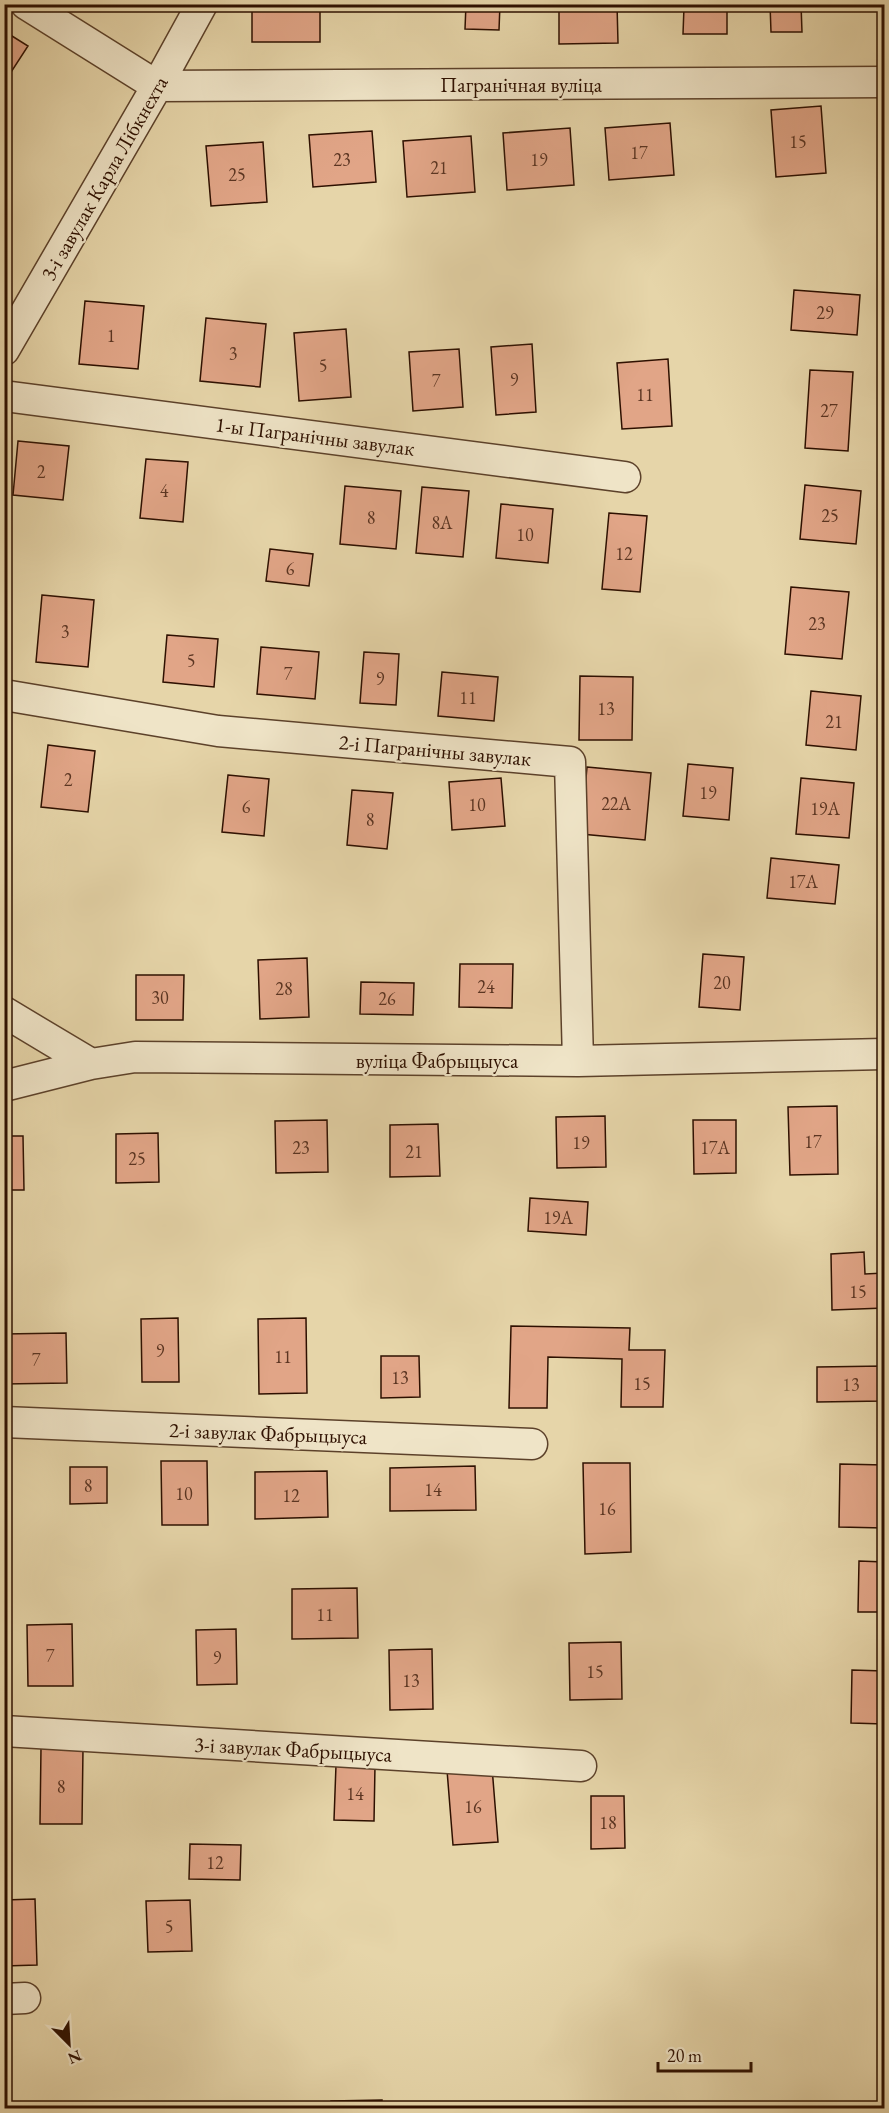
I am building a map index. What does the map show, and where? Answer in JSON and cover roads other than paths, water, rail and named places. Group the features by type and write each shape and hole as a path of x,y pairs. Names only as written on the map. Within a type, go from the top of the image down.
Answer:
{"street":[{"path":"27,4 157,86"},
{"name":"3-і завулак Карла Лібкнехта","path":"7,339 157,86 202,4"},
{"name":"Пагранічная вуліца","path":"157,86 885,82"},
{"name":"1-ы Пагранічны завулак","path":"4,396 625,477"},
{"name":"2-і Пагранічны завулак","path":"4,695 218,731 570,762 578,1061"},
{"path":"4,1012 91,1064"},
{"name":"вуліца Фабрыцыуса","path":"4,1086 91,1064 135,1057 578,1061 885,1054"},
{"name":"2-і завулак Фабрыцыуса","path":"4,1422 532,1444"},
{"name":"3-і завулак Фабрыцыуса","path":"4,1731 581,1766"}]}
